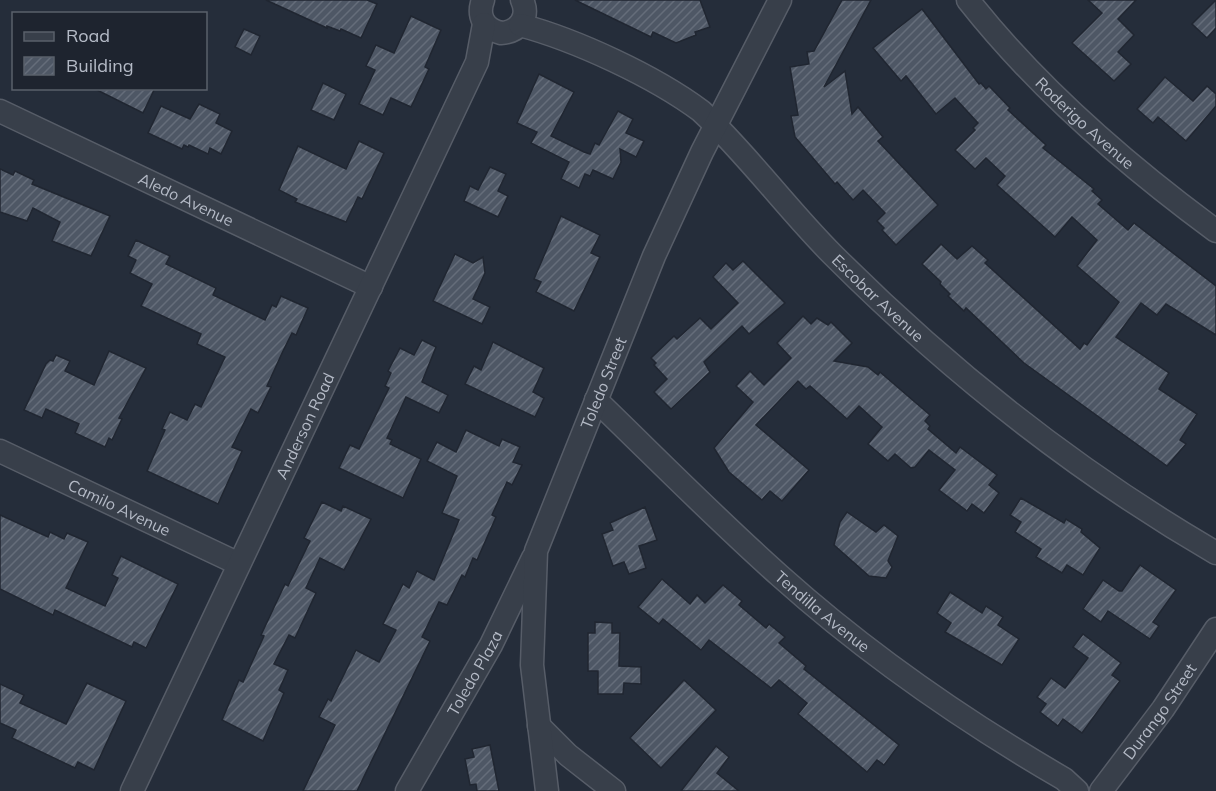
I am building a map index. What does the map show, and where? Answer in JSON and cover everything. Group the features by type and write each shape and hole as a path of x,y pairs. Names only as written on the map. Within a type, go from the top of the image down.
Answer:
{"street":[{"name":"Toledo Street","path":"547,791 532,648 537,551 654,256 716,125 780,0"},
{"name":"Roderigo Avenue","path":"968,0 1021,61 1089,130 1216,231"},
{"name":"Escobar Avenue","path":"480,8 494,32 519,17 660,85 690,103 716,125 826,248 943,358 1095,477 1216,553"},
{"name":"Anderson Road","path":"477,62 480,8"},
{"name":"Anderson Road","path":"132,791 477,62 519,17"},
{"name":"Aledo Avenue","path":"0,111 371,287"},
{"name":"Tendilla Avenue","path":"596,400 734,535 812,603 940,699 1064,779 1077,791"},
{"name":"Camilo Avenue","path":"0,451 239,564"},
{"name":"Toledo Plaza","path":"407,791 491,645 537,551"},
{"name":"Durango Street","path":"1101,791 1163,709 1216,629"},
{"path":"539,726 568,755 614,791"}],"building":[{"path":"266,0 367,0 377,4 361,38 341,29 340,31 327,26 327,28"},
{"path":"575,0 700,0 710,27 695,32 696,35 676,43 653,32 651,37"},
{"path":"842,0 871,0 824,87 845,71 852,114 858,107 883,137 878,141 938,205 896,245 877,221 885,213 863,190 853,200 837,182 835,184 795,137 791,116 798,115 790,67 809,64 807,52 814,51"},
{"path":"1088,0 1136,0 1118,19 1134,35 1118,52 1131,64 1114,81 1072,43 1102,13"},
{"path":"1216,0 1216,28 1207,38 1192,24"},
{"path":"922,9 979,84 981,83 986,89 989,86 1010,108 1008,110 1046,145 1043,148 1094,189 1092,191 1102,200 1098,204 1128,230 1134,223 1216,286 1216,335 1166,304 1157,315 1141,303 1116,337 1169,373 1159,389 1197,414 1180,440 1186,444 1167,466 1024,363 966,308 964,311 948,296 950,294 940,284 941,282 922,264 941,244 957,259 972,246 988,260 985,263 1080,349 1084,343 1087,345 1119,302 1077,266 1097,240 1072,217 1055,237 997,185 1005,176 986,158 975,169 955,150 975,130 973,128 978,123 955,98 936,114 906,76 901,81 873,48"},
{"path":"411,16 441,30 425,67 429,69 411,107 391,98 383,115 359,104 375,70 366,66 376,45 394,53"},
{"path":"244,29 260,36 251,55 235,47"},
{"path":"539,74 574,92 551,136 584,152 590,154 595,143 599,145 618,111 633,119 626,133 644,141 636,157 620,149 621,162 613,179 593,170 590,176 585,174 579,188 561,179 569,162 531,143 537,132 517,123"},
{"path":"1165,77 1193,101 1207,86 1216,94 1216,106 1186,141 1158,117 1153,123 1137,109"},
{"path":"323,83 346,94 334,120 311,110"},
{"path":"97,90 154,90 143,113"},
{"path":"199,104 220,114 216,123 232,131 221,154 210,148 208,154 189,145 188,147 184,145 182,149 148,133 161,106 190,119"},
{"path":"359,141 384,153 362,199 358,197 346,222 295,202 297,199 279,190 298,146 346,169"},
{"path":"490,167 506,174 498,191 508,196 498,217 464,201 470,186 478,190"},
{"path":"0,169 13,175 15,171 34,180 32,184 110,216 91,256 52,241 60,222 33,208 27,221 0,212"},
{"path":"561,216 600,235 591,253 600,257 574,311 536,292 541,282 534,279"},
{"path":"136,240 170,256 166,264 216,288 213,295 265,320 272,305 276,307 281,296 308,308 296,335 292,333 283,351 267,386 271,387 258,413 251,409 232,447 242,451 218,504 147,471 165,430 162,429 170,412 187,420 195,404 201,407 225,357 197,344 201,334 141,306 152,284 130,273 136,260 128,256"},
{"path":"455,254 473,263 483,257 485,273 473,299 490,307 482,324 433,301"},
{"path":"743,261 785,303 749,334 742,326 704,362 710,372 671,409 654,392 667,379 654,365 656,363 651,358 674,336 677,339 700,318 711,329 738,303 713,277 726,263 733,270"},
{"path":"803,316 811,324 817,318 828,325 831,322 852,343 834,361 868,367 878,375 880,372 930,415 925,421 930,426 928,429 956,453 960,447 997,475 989,485 999,493 984,513 972,504 967,511 939,490 955,470 929,450 915,467 911,468 895,454 888,461 868,444 882,427 859,406 847,419 810,386 806,389 798,381 756,425 809,470 782,501 770,491 762,500 729,472 714,448 753,402 736,386 750,371 764,385 791,358 777,343"},
{"path":"422,340 436,347 422,382 448,395 439,413 406,397 387,438 392,440 390,444 421,459 403,498 339,468 350,445 359,449 389,388 385,386 391,373 388,371 400,348 414,355"},
{"path":"493,342 544,368 533,392 544,398 535,417 465,384 474,366 481,370"},
{"path":"109,351 146,368 119,418 122,419 112,440 109,438 105,447 75,433 79,424 46,409 42,418 24,410 46,364 50,360 53,361 56,355 70,361 65,371 94,385"},
{"path":"466,430 499,446 502,439 520,447 513,462 522,465 512,485 507,482 492,515 496,517 477,560 473,558 465,577 462,575 447,605 439,602 422,637 430,641 357,791 303,791 335,725 319,717 328,699 331,701 356,650 379,662 396,630 383,624 403,584 409,588 417,571 434,580 459,520 442,513 457,476 427,461 437,442 456,452"},
{"path":"1021,498 1064,523 1066,519 1082,529 1081,532 1100,548 1083,575 1067,565 1062,573 1036,557 1041,549 1015,532 1021,522 1010,515"},
{"path":"322,502 341,511 343,506 371,519 344,570 320,558 306,588 316,593 295,638 289,635 274,664 288,670 279,690 284,693 263,741 222,720 239,680 243,682 264,636 261,635 285,584 288,586 310,541 304,538"},
{"path":"645,507 657,540 639,546 646,568 629,574 624,562 613,566 602,534 613,530 610,523"},
{"path":"847,512 876,532 884,525 898,536 888,561 892,567 886,578 869,576 834,545 840,522"},
{"path":"0,515 48,537 50,532 64,539 67,533 88,542 66,588 105,606 118,578 112,575 121,556 178,584 146,648 134,642 132,647 55,610 53,615 0,589"},
{"path":"1140,565 1176,590 1153,622 1159,626 1150,639 1108,611 1101,622 1083,609 1103,580 1122,591"},
{"path":"662,579 690,604 697,595 705,603 723,585 742,601 739,605 766,628 769,624 785,637 779,643 806,666 804,669 899,745 884,765 877,760 867,772 798,714 807,703 779,680 771,688 709,640 701,650 663,619 659,624 638,607"},
{"path":"950,592 982,613 986,606 1003,617 998,625 1019,639 1002,665 945,632 951,623 937,613"},
{"path":"595,622 612,623 612,633 620,633 619,666 641,667 641,684 624,683 623,694 598,694 598,671 588,671 588,633 595,633"},
{"path":"1083,634 1121,663 1112,675 1120,681 1082,733 1063,719 1058,726 1040,712 1046,704 1037,697 1051,678 1065,688 1088,658 1073,647"},
{"path":"684,680 716,710 661,768 630,738"},
{"path":"87,683 126,701 94,770 78,762 75,768 12,738 16,730 0,723 0,684 24,695 20,703 66,724"},
{"path":"490,745 499,791 477,791 476,784 470,785 465,759 474,757 472,749"},
{"path":"716,746 729,757 717,773 739,791 681,791"}]}
